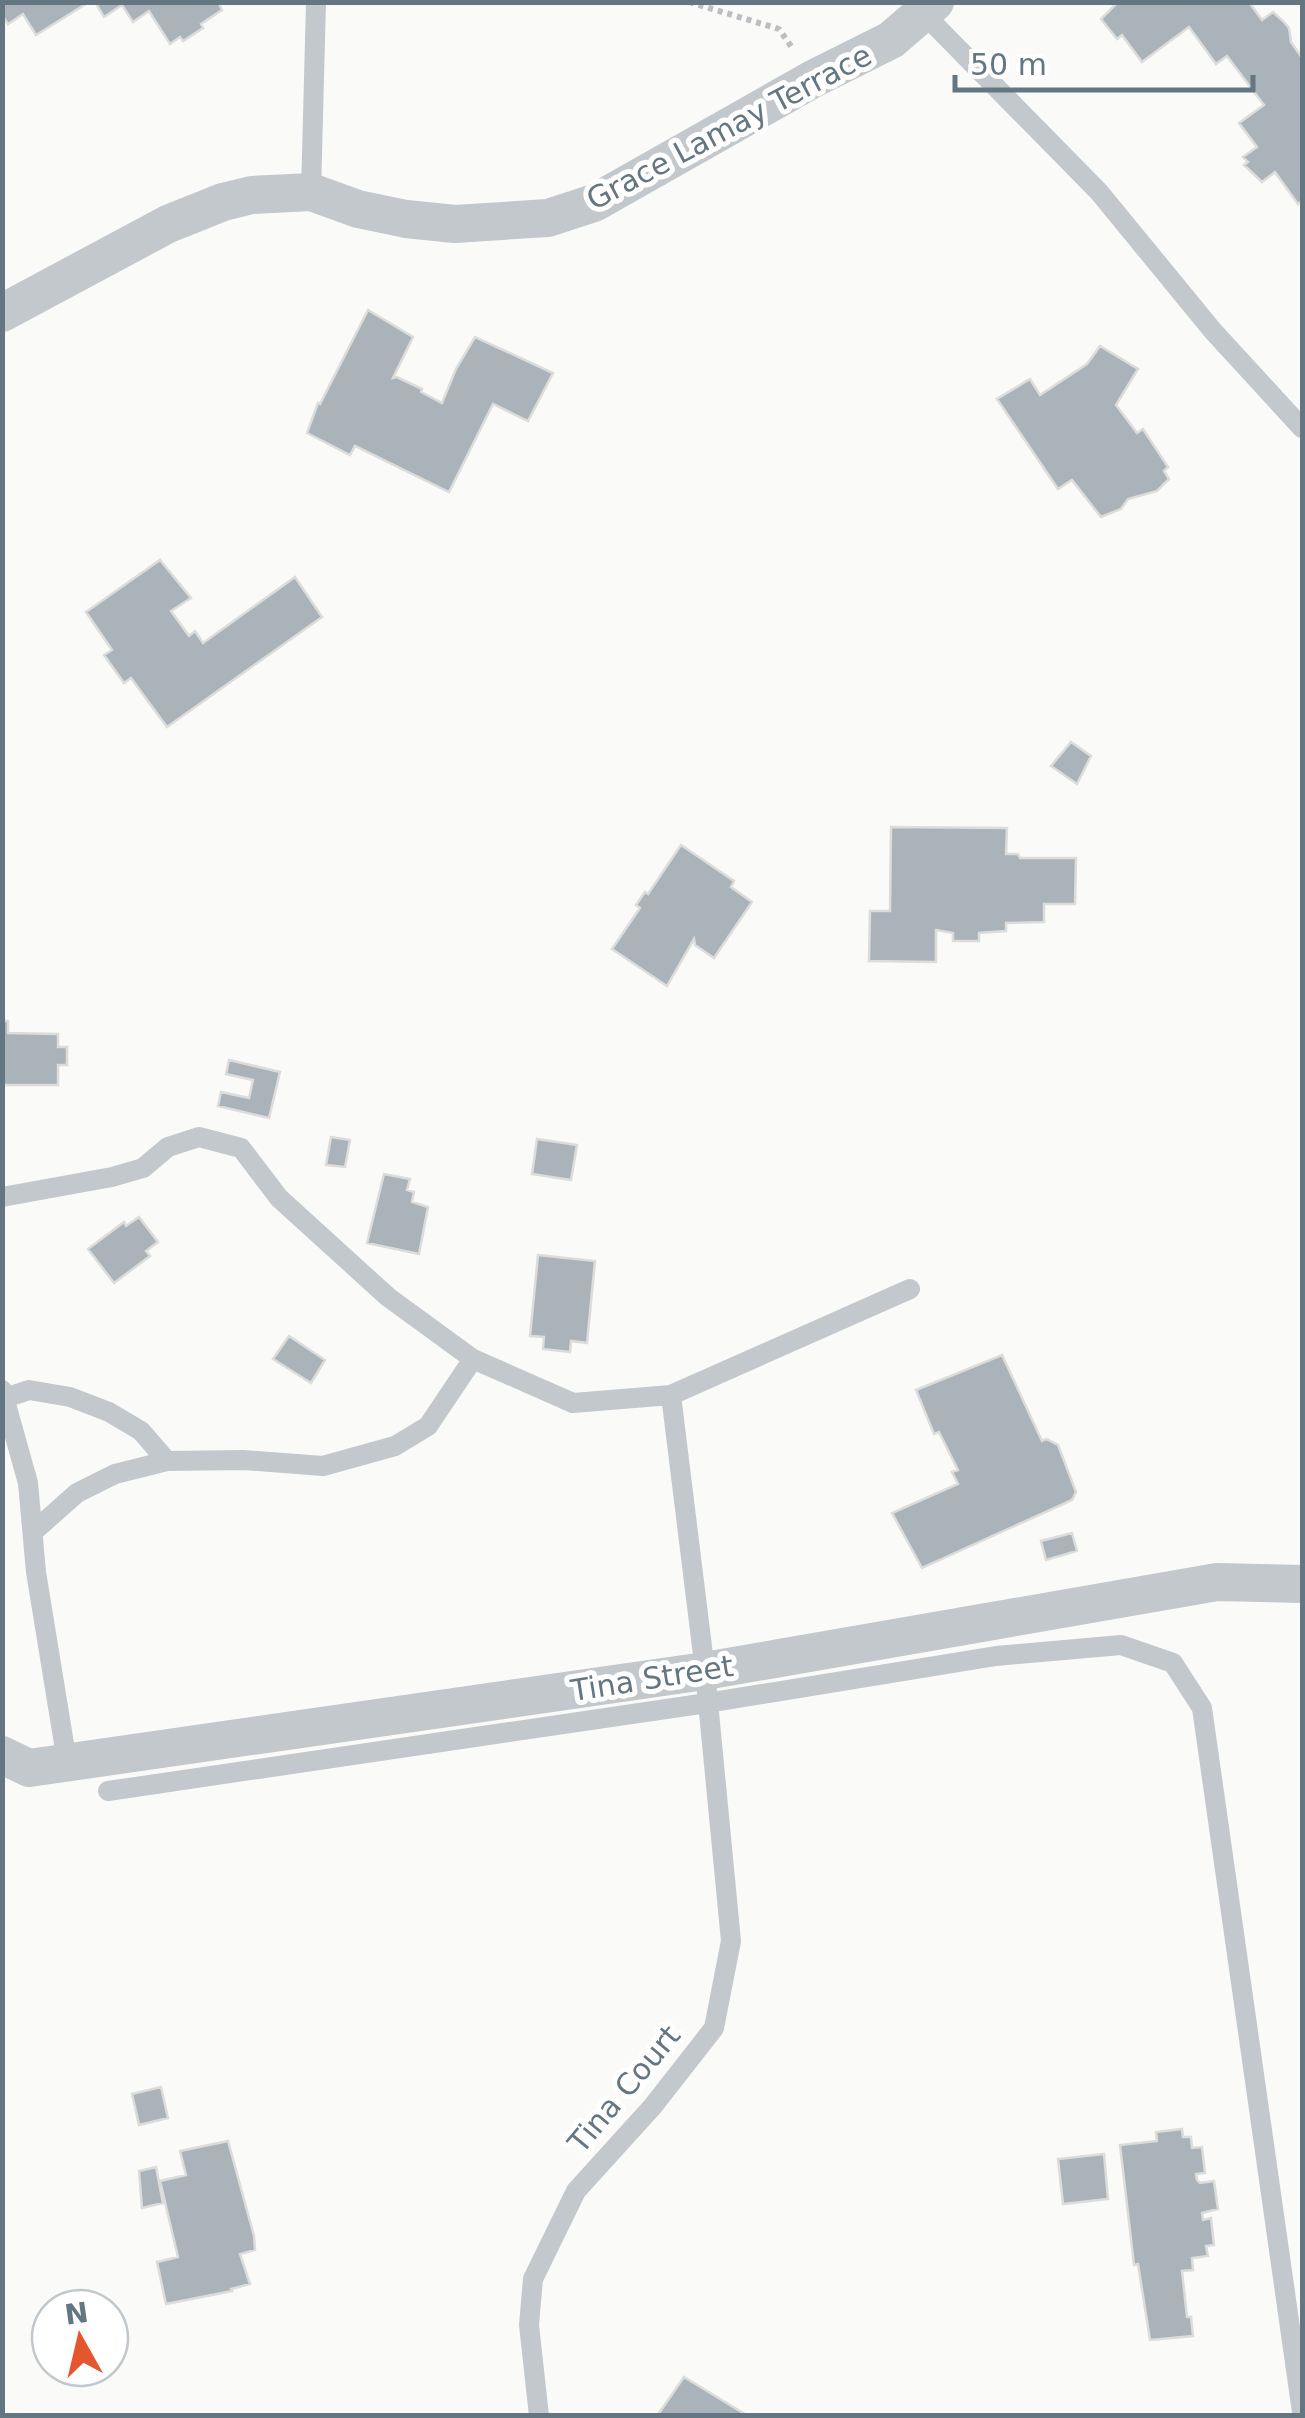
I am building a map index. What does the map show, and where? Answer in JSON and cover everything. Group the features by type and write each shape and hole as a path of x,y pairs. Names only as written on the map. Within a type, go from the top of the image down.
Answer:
{"street":[{"name":"Grace Lamay Terrace","path":"2,312 195,212 252,195 311,192 406,219 455,224 548,218 594,203 813,79 891,40 929,8"},
{"name":"Tina Street","path":"2,1754 28,1768 706,1687 1218,1582 1302,1584"}],"lane":[{"path":"311,192 316,2"},
{"path":"929,8 1099,192 1213,331 1302,428"},
{"path":"2,1197 112,1178 143,1168 168,1147 199,1136 242,1148 279,1198 388,1297 473,1359 573,1402 672,1395 910,1288"},
{"path":"32,1532 76,1493 114,1474 167,1461 243,1460 323,1466 395,1446 428,1426 473,1359"},
{"path":"67,1762 28,1483 4,1394 29,1390 70,1397 109,1412 141,1430 167,1461"},
{"name":"Tina Court","path":"540,2416 529,2325 533,2279 576,2191 653,2106 714,2028 731,1942 672,1395"},
{"path":"108,1791 706,1687 1122,1645 1173,1663 1202,1708 1302,2412"}],"path":[{"path":"689,2 779,29 813,79"}],"building":[{"path":"2,2 89,2 36,35 23,14 8,24 2,15"},
{"path":"95,2 218,2 222,10 201,24 203,28 170,44 149,11 133,22 122,5 104,17"},
{"path":"1118,2 1249,2 1262,20 1273,12 1283,21 1302,58 1302,201 1298,204 1275,172 1262,182 1244,165 1248,162 1243,157 1257,147 1239,123 1264,105 1227,56 1216,64 1189,27 1142,62 1122,35 1117,39 1101,19"},
{"path":"368,310 413,337 393,378 422,389 421,392 442,403 475,337 553,373 528,421 493,404 449,492 355,446 350,455 307,433 318,403"},
{"path":"1100,346 1138,369 1116,405 1137,433 1143,429 1168,467 1164,471 1169,479 1157,491 1128,499 1121,509 1101,517 1072,480 1058,489 997,399 1030,379 1040,395 1087,364"},
{"path":"160,560 191,598 171,611 189,636 195,631 203,643 295,577 322,617 167,727 131,678 124,683 104,655 112,650 86,612"},
{"path":"1071,742 1091,756 1077,784 1051,766"},
{"path":"891,827 1007,828 1006,854 1018,854 1020,858 1076,858 1075,904 1044,904 1044,922 1006,923 1006,931 979,933 979,941 953,941 953,933 936,930 936,962 869,961 870,911 890,911"},
{"path":"681,845 734,881 731,887 752,902 714,958 695,945 694,939 667,986 612,949 640,908 636,905"},
{"path":"2,1021 8,1021 8,1033 58,1034 58,1047 67,1047 67,1065 58,1065 58,1085 2,1085"},
{"path":"229,1060 280,1072 269,1118 218,1106 221,1092 249,1098 253,1080 226,1074"},
{"path":"331,1137 350,1140 345,1167 326,1165"},
{"path":"537,1139 577,1145 571,1180 532,1174"},
{"path":"384,1174 410,1179 407,1190 414,1192 412,1202 428,1207 419,1254 367,1243"},
{"path":"139,1217 158,1242 146,1251 150,1256 114,1283 88,1249 124,1222 126,1226"},
{"path":"538,1255 595,1261 587,1343 571,1341 570,1352 543,1349 544,1337 530,1336"},
{"path":"289,1336 325,1360 311,1383 273,1359"},
{"path":"1002,1355 1042,1441 1058,1445 1076,1492 1072,1500 922,1568 892,1513 958,1484 952,1472 958,1470 939,1432 934,1434 916,1390"},
{"path":"1072,1533 1077,1551 1046,1560 1041,1541"},
{"path":"161,2087 168,2118 139,2125 132,2094"},
{"path":"1182,2129 1183,2137 1191,2137 1192,2148 1202,2147 1205,2173 1196,2174 1197,2180 1214,2181 1218,2209 1202,2213 1203,2220 1211,2218 1214,2245 1206,2246 1208,2256 1192,2258 1193,2270 1182,2271 1193,2336 1150,2340 1138,2264 1134,2265 1120,2145 1157,2141 1156,2132"},
{"path":"228,2141 254,2236 255,2250 240,2254 250,2284 166,2304 157,2262 178,2257 160,2181 186,2175 180,2151"},
{"path":"1104,2154 1108,2199 1063,2204 1058,2159"},
{"path":"156,2167 163,2203 142,2208 139,2171"},
{"path":"684,2377 748,2416 657,2416"}]}
